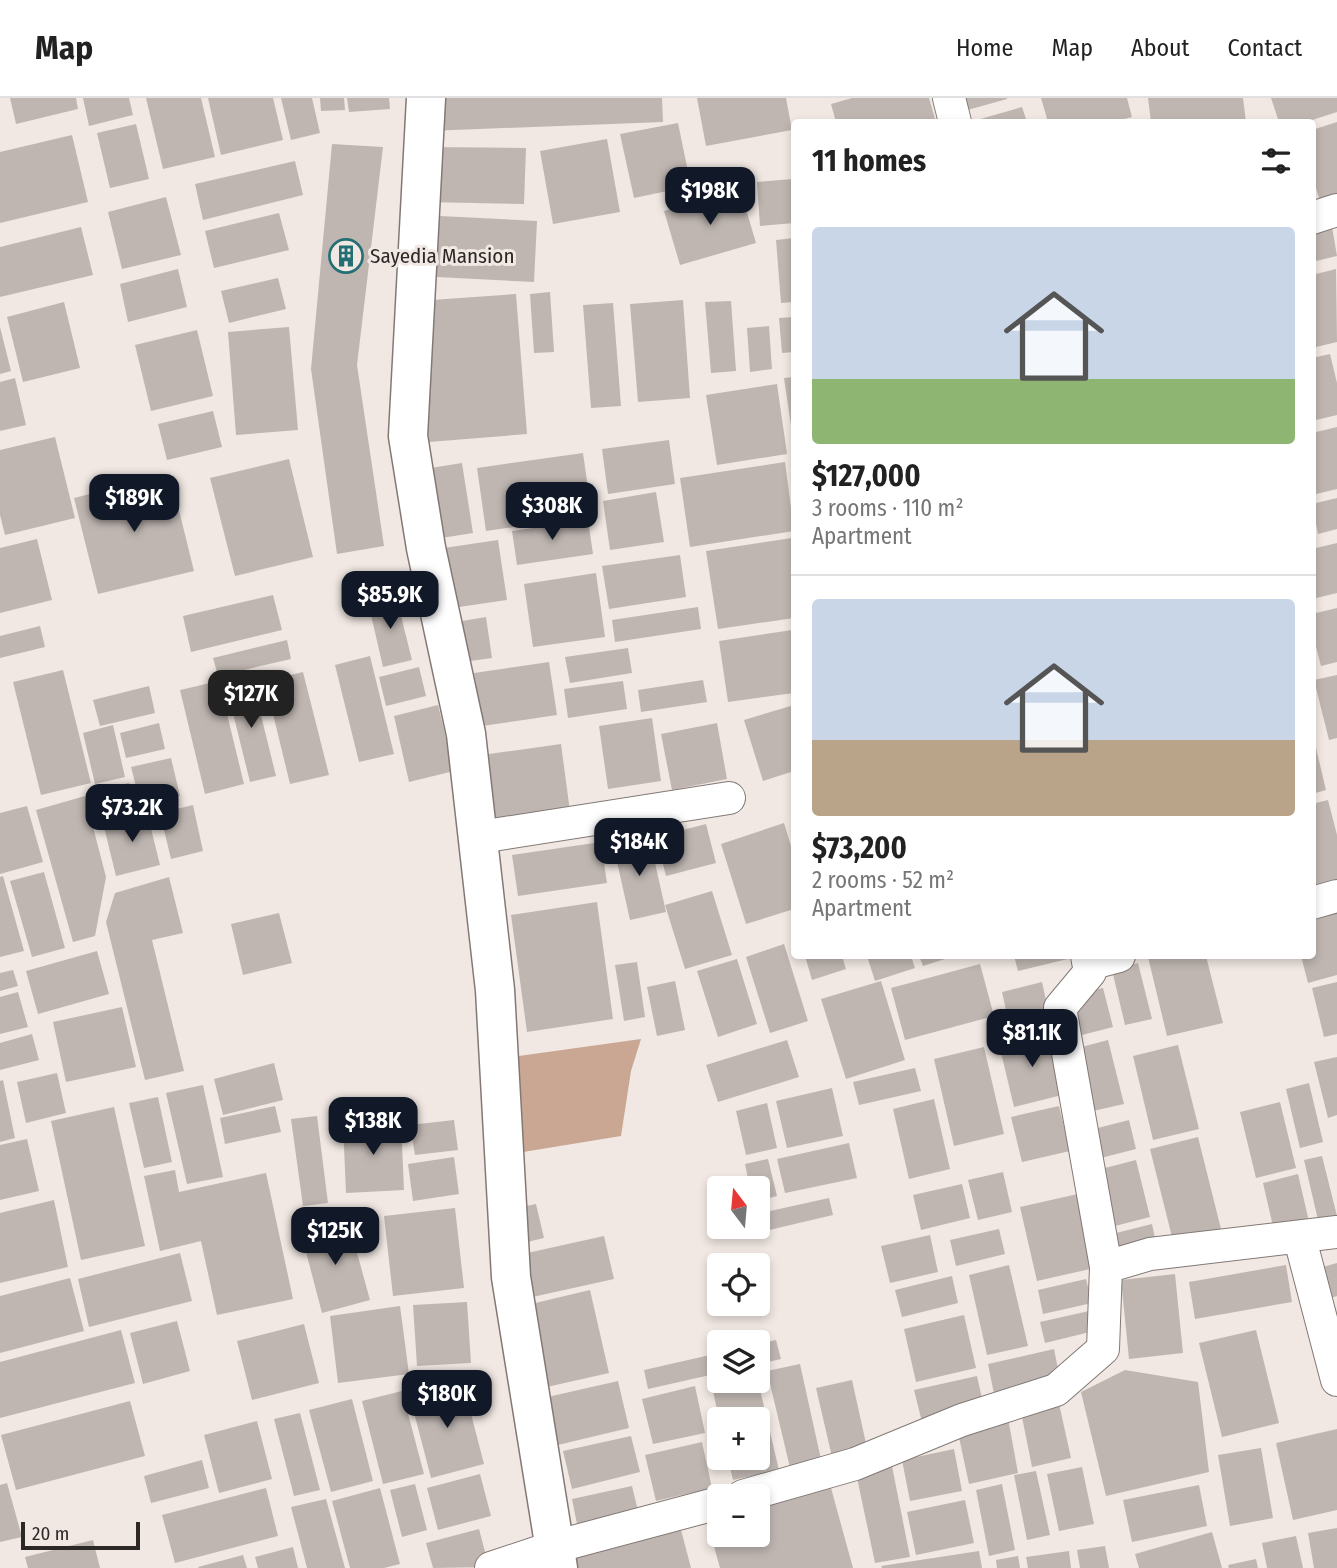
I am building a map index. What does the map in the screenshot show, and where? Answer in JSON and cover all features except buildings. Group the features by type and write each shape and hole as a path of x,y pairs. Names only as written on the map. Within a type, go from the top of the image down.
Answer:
{"street":[{"path":"426,98 408,436 426,548 467,734 495,990 511,1277 556,1558"},
{"path":"949,98 954,119"},
{"path":"1316,217 1337,210"},
{"path":"480,836 729,798"},
{"path":"1316,902 1337,896"},
{"path":"770,1488 855,1464 962,1420 1056,1390 1103,1349 1106,1267 1060,1008 1090,972 1088,960"},
{"path":"1106,1267 1150,1254 1300,1239 1337,1232"},
{"path":"1300,1239 1337,1380"},
{"path":"491,1568 556,1558 707,1507"}],"shaded area":[{"path":"641,1039 631,1071 621,1136 499,1156 505,1058"}],"place":[{"name":"Sayedia Mansion","path":"346,256"}]}
